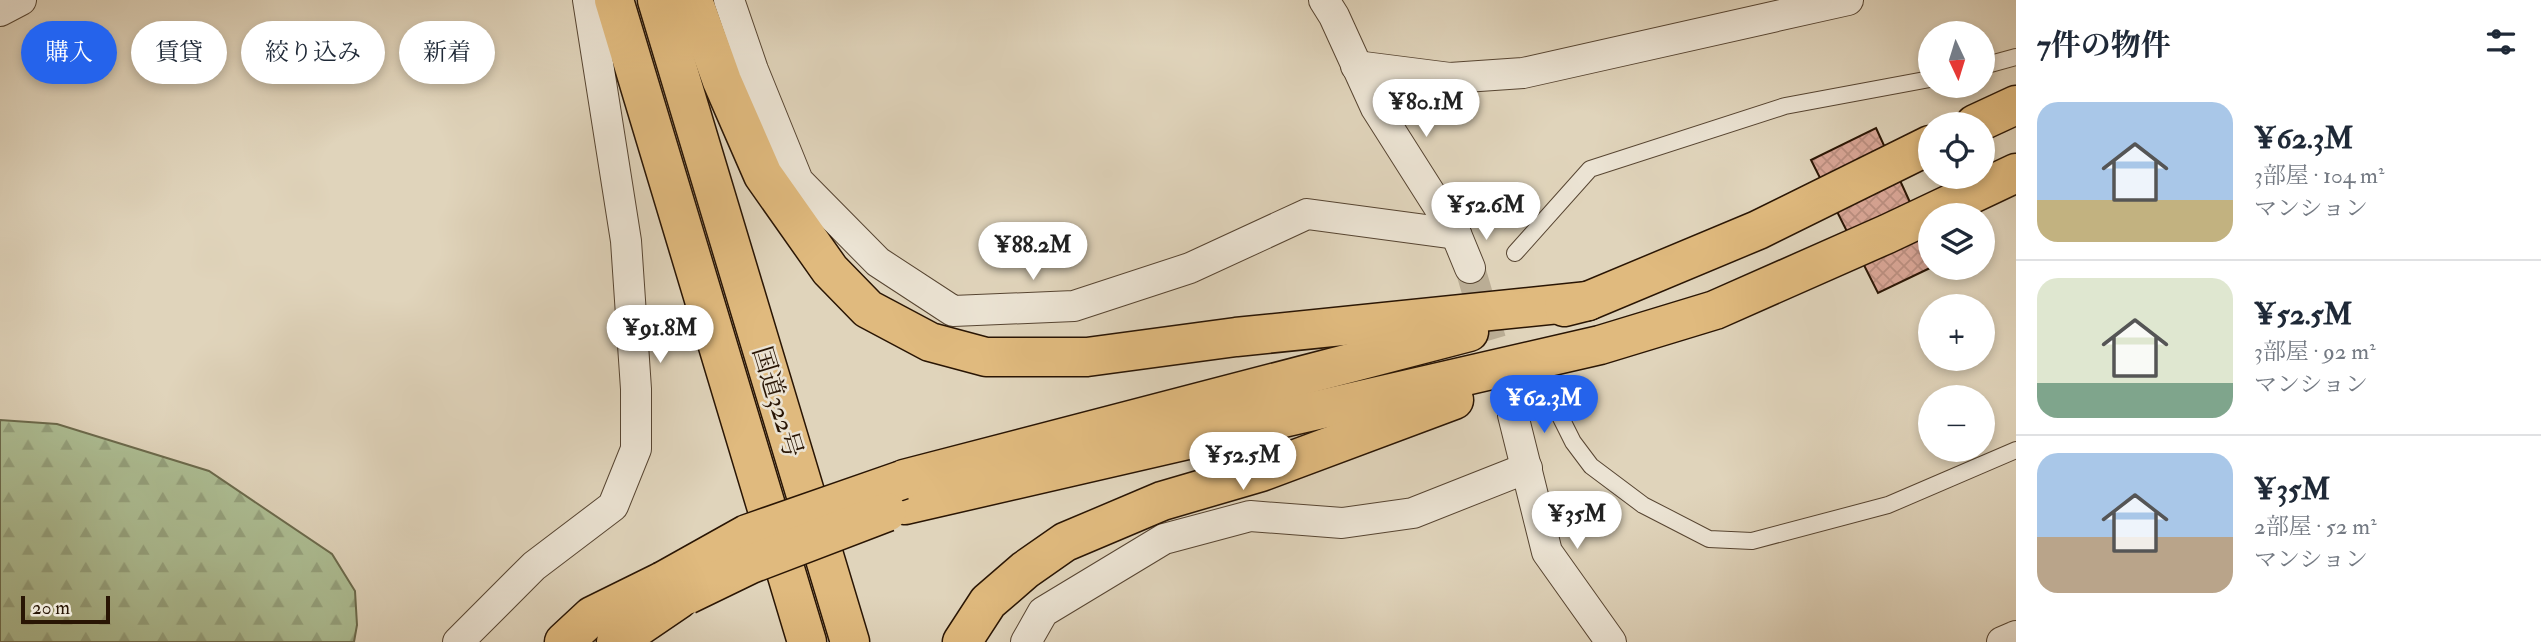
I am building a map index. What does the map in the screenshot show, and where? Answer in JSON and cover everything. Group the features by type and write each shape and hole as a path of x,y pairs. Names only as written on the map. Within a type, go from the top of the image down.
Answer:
{"highway":[{"name":"国道322号","path":"614,0 807,642"},
{"name":"国道322号","path":"657,0 850,642"},
{"path":"692,0 722,80 763,175 831,270 868,309 930,342 986,357 1087,357 1236,337 1588,301"},
{"path":"1995,115 2016,105"},
{"path":"564,642 592,616 751,564 903,493 1588,301 1758,230 1918,151"},
{"path":"962,642 988,602 1025,569 1065,541 1162,501 1261,472 1600,345 1716,310 1888,234 2016,173"},
{"path":"903,493 1600,345"},
{"path":"786,642 787,574"},
{"path":"616,642 671,590"}],"street":[{"path":"0,11 21,0"},
{"path":"458,642 534,566 613,506 636,449 636,389 626,240 588,0"},
{"path":"729,0 797,181 878,262 953,311 1074,306 1190,268 1307,214 1456,234"},
{"path":"1324,0 1376,108 1456,234 1470,268"},
{"path":"1356,66 1450,78 1523,73 1848,0"},
{"path":"1513,415 1547,552 1611,642"},
{"path":"1026,642 1043,612 1164,539 1250,516 1342,523 1413,513 1527,468"},
{"path":"2003,642 2016,636"}],"lane":[{"path":"1995,63 2016,57"},
{"path":"1515,253 1590,169 1785,106 1918,81"},
{"path":"1556,408 1573,442 1591,466 1643,505 1709,539 1752,541 1888,505 2016,450"}],"green space":[{"path":"0,420 57,424 209,471 332,554 355,591 357,625 354,642 0,642"}],"building":[{"path":"1876,128 1918,220 1918,274 1878,293 1811,160"}],"tunnel":[{"path":"1470,268 1513,415"}]}
